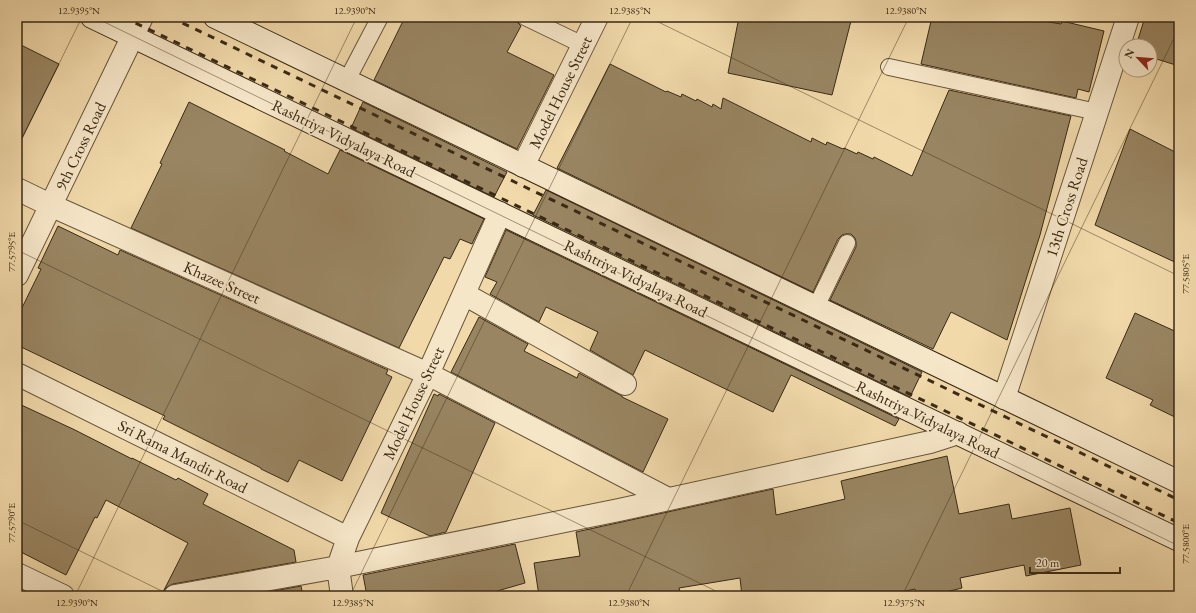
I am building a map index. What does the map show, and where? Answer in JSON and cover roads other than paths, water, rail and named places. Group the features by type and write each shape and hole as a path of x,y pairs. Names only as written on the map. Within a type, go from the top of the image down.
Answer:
{"street":[{"name":"Rashtriya Vidyalaya Road","path":"92,17 1179,540"},
{"name":"9th Cross Road","path":"17,275 142,17"},
{"path":"215,17 1179,482"},
{"name":"Model House Street","path":"523,166 597,17"},
{"name":"13th Cross Road","path":"1004,398 1128,17"},
{"name":"Khazee Street","path":"17,189 428,374 668,499"},
{"name":"Model House Street","path":"342,596 338,567 348,538 428,374 500,213"},
{"path":"464,294 625,384"},
{"name":"Sri Rama Mandir Road","path":"17,374 348,538"},
{"path":"175,596 338,567 668,499 930,442 958,433"},
{"path":"17,574 63,596"}],"lane":[{"path":"347,80 380,17"},
{"path":"525,17 583,45"},
{"path":"889,67 1097,112"},
{"path":"816,307 847,243"}],"railway":[{"path":"123,17 1179,523"},
{"path":"170,17 1179,500"}]}
